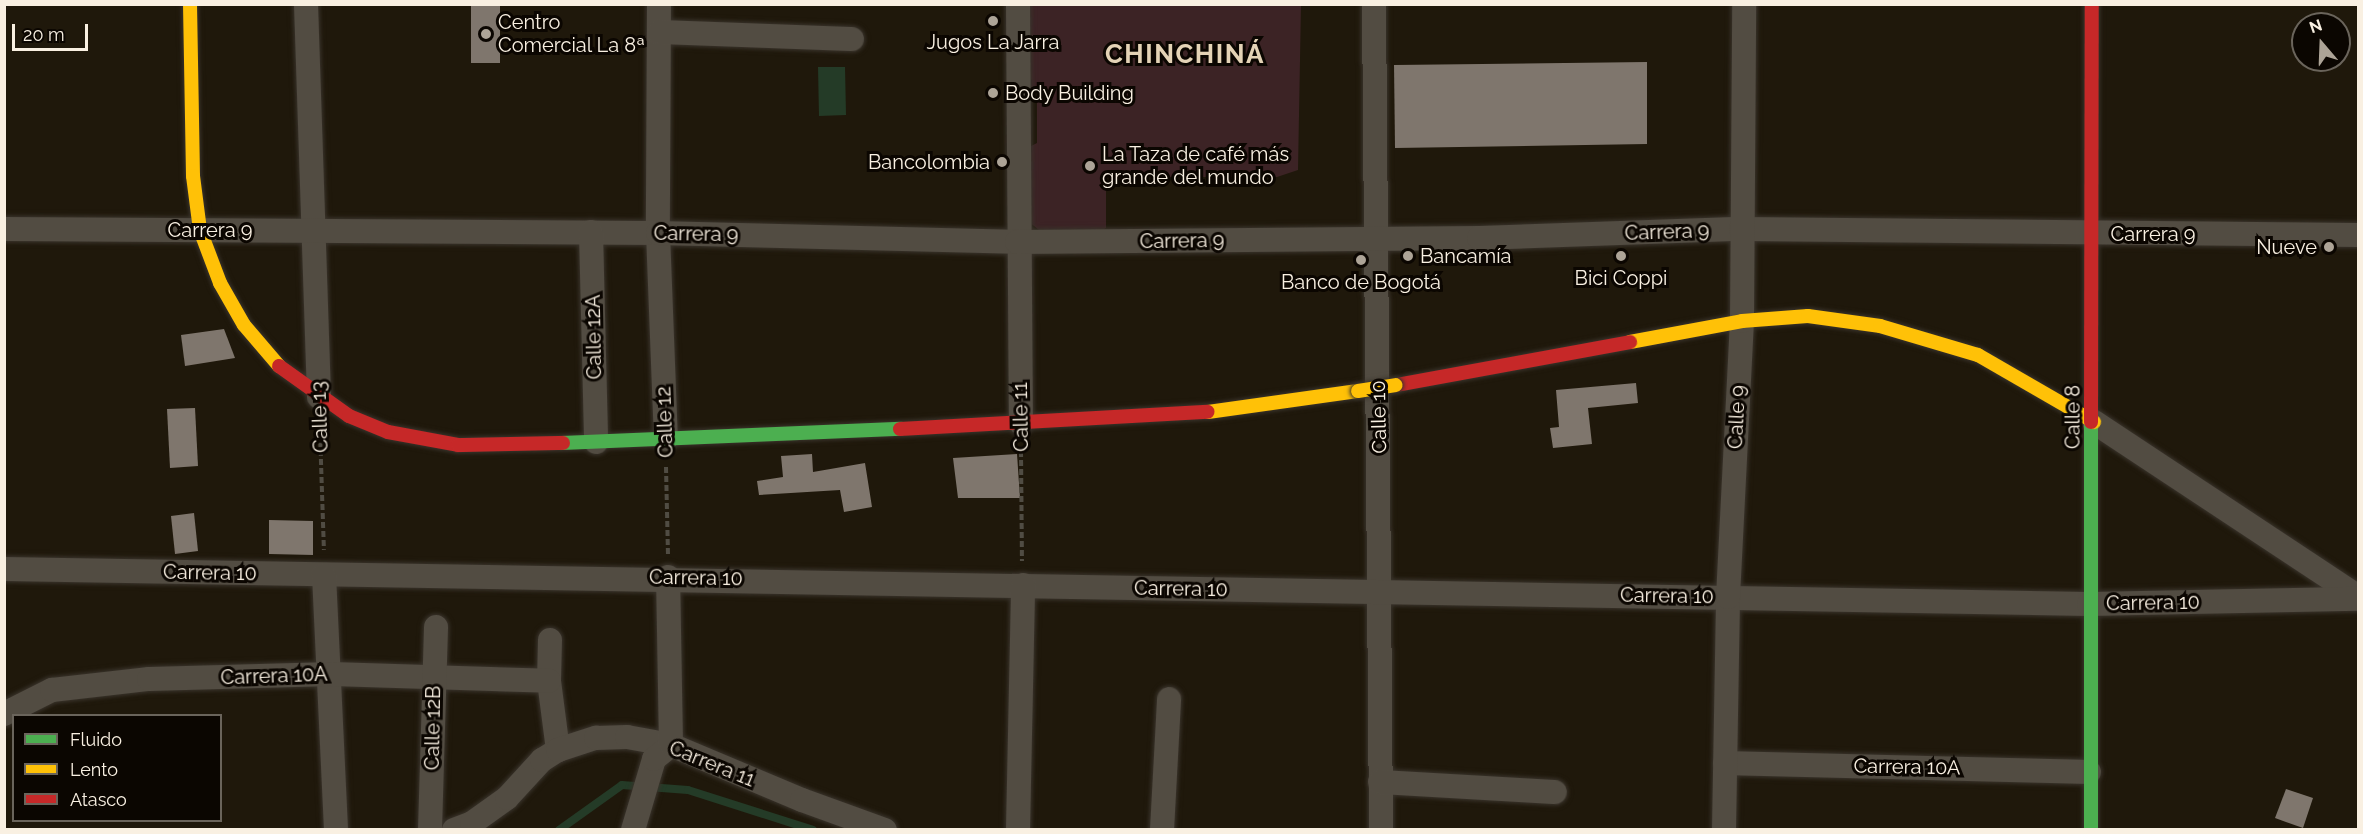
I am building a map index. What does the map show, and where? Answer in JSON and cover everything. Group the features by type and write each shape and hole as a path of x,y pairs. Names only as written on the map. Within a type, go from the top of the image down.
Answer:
{"main road":[{"path":"190,4 191,130 200,230 220,283 244,325 285,373 319,398 387,432 423,442 596,442 1021,423 1229,410 1396,385 1742,321 1808,316 1922,336 1978,355 2094,422"},
{"name":"Calle 8","path":"2091,830 2089,604 2094,422 2091,234 2092,4"}],"street":[{"name":"Calle 13","path":"306,4 319,398"},
{"name":"Calle 12","path":"659,4 658,233 666,439"},
{"name":"Calle 11","path":"1018,4 1017,242 1021,423"},
{"name":"Calle 10","path":"1374,4 1382,830"},
{"name":"Calle 9","path":"1724,830 1728,597 1742,321 1744,4"},
{"path":"658,32 852,39"},
{"name":"Carrera 9","path":"4,229 591,232 1017,242 1377,239 1742,229 2358,235"},
{"name":"Calle 12A","path":"591,232 596,442"},
{"path":"2094,422 2347,581 2358,598"},
{"name":"Carrera 10","path":"4,569 668,578 1381,593 2089,604 2358,598"},
{"path":"324,575 332,674 336,830"},
{"path":"633,830 641,797 663,752 668,578"},
{"path":"1018,830 1023,585"},
{"name":"Calle 12B","path":"430,830 436,627"},
{"path":"550,640 549,681 558,750"},
{"name":"Carrera 10A","path":"4,714 52,690 92,683 332,674 549,681"},
{"path":"1162,830 1169,699"},
{"name":"Carrera 11","path":"454,830 472,823 507,798 542,760 558,750 596,738 663,752 885,830"},
{"name":"Carrera 10A","path":"1725,763 2089,772"},
{"path":"1380,782 1555,792"}],"path":[{"name":"Calle 13","path":"319,398 324,575"},
{"name":"Calle 11","path":"1021,423 1023,585"},
{"name":"Calle 12","path":"666,439 668,578"}],"shaded area":[{"path":"1021,5 1301,5 1298,170 1277,177 1106,177 1106,228 1099,233 1040,231 1028,221 1023,150 1037,143 1037,91 1021,80"},
{"path":"818,67 845,67 846,115 819,116"}],"building":[{"name":"Centro Comercial La 8ª","path":"471,4 500,4 500,63 471,63"},
{"path":"1647,62 1647,144 1395,148 1394,65"},
{"path":"224,329 235,358 185,366 181,335"},
{"path":"1636,383 1638,403 1588,408 1592,444 1553,448 1550,428 1559,427 1556,390"},
{"path":"195,408 198,466 170,468 167,409"},
{"path":"812,454 813,472 865,463 872,507 844,512 840,490 759,495 757,481 783,477 781,456"},
{"path":"1017,454 1020,498 958,498 953,458"},
{"path":"194,513 198,551 175,554 171,516"},
{"path":"269,520 313,521 313,555 269,554"},
{"path":"2286,789 2313,798 2303,828 2275,818"}],"waterway":[{"path":"559,830 622,785 688,790 813,830"}],"traffic: fast":[{"path":"2091,422 2091,830"},
{"path":"563,443 900,429"}],"traffic: slow":[{"path":"190,4 193,176 200,230 220,283 244,325 279,366"},
{"path":"1630,342 1742,321 1808,316 1880,326 1978,355 2094,422"},
{"path":"1358,391 1396,385"},
{"path":"1208,412 1358,391"}],"traffic: jam":[{"path":"2091,422 2092,4"},
{"path":"1396,385 1630,342"},
{"path":"279,366 349,416 388,432 458,445 563,443"},
{"path":"900,429 1208,412"}],"place":[{"name":"Jugos La Jarra","path":"993,21"},
{"name":"Centro Comercial La 8ª","path":"486,34"},
{"name":"Body Building","path":"993,93"},
{"name":"Bancolombia","path":"1002,162"},
{"name":"La Taza de café más grande del mundo","path":"1090,166"},
{"name":"Nueve","path":"2329,247"},
{"name":"Bancamía","path":"1408,256"},
{"name":"Bici Coppi","path":"1621,256"},
{"name":"Banco de Bogotá","path":"1361,260"}],"district":[{"name":"CHINCHINÁ","path":"1185,55"}]}
